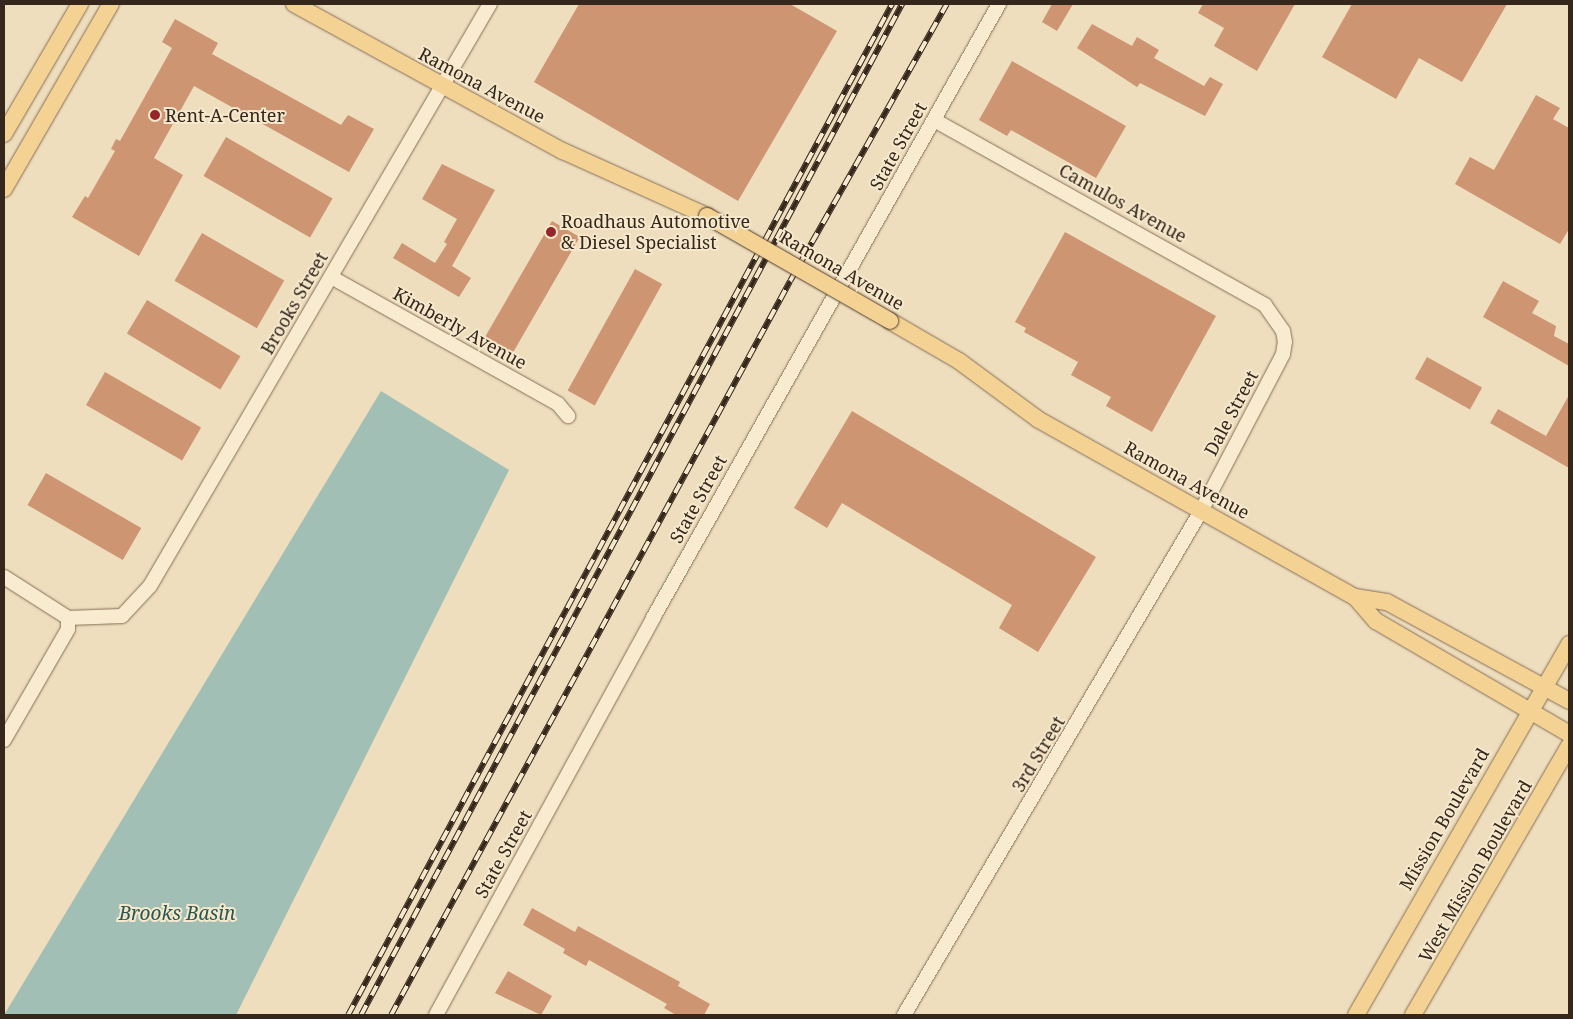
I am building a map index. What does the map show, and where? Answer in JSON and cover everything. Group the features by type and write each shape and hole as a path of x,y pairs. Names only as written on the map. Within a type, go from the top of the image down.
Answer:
{"main road":[{"path":"4,134 80,4"},
{"path":"4,188 111,4"},
{"name":"Ramona Avenue","path":"294,4 442,87 564,151 707,216 959,361 1039,420 1355,597 1376,621 1530,708 1569,734"},
{"name":"Ramona Avenue","path":"1355,597 1387,602 1569,701"},
{"name":"Mission Boulevard","path":"1356,1015 1530,708 1569,644"},
{"name":"West Mission Boulevard","path":"1413,1015 1569,746"}],"street":[{"name":"Brooks Street","path":"68,618 122,616 150,586 490,4"},
{"name":"State Street","path":"436,1015 652,618 1000,4"},
{"name":"Camulos Avenue","path":"934,120 1265,305 1284,331"},
{"name":"Kimberly Avenue","path":"331,277 558,404 568,416"},
{"name":"Dale Street","path":"1201,511 1284,354 1284,331"},
{"name":"3rd Street","path":"904,1015 1201,511"},
{"path":"4,577 68,618 68,629 4,739"}],"water":[{"name":"Brooks Basin","path":"381,391 509,470 236,1015 4,1015"}],"building":[{"path":"579,4 790,4 837,31 738,201 534,82"},
{"path":"1052,4 1073,4 1057,31 1042,22"},
{"path":"1203,4 1295,4 1257,71 1214,46 1224,28 1198,13"},
{"path":"1352,4 1507,4 1462,82 1419,58 1396,99 1322,57"},
{"path":"175,19 218,43 212,54 341,125 348,115 374,129 349,172 194,86 154,158 183,175 139,256 72,217 85,196 88,198 115,151 111,149 116,139 120,141 172,48 162,42"},
{"path":"1092,24 1132,46 1137,37 1159,50 1154,58 1204,86 1210,77 1223,84 1205,116 1140,83 1137,87 1077,48"},
{"path":"1012,61 1126,126 1096,178 1011,130 1007,136 979,120"},
{"path":"1536,95 1560,108 1553,119 1569,128 1569,229 1560,244 1455,184 1470,157 1494,170"},
{"path":"226,137 333,198 310,237 204,176"},
{"path":"442,164 495,190 452,266 471,278 459,297 393,258 402,243 435,263 447,244 444,242 457,219 422,199"},
{"path":"552,221 580,237 511,357 483,341"},
{"path":"1065,232 1216,316 1152,432 1106,406 1111,397 1071,375 1078,362 1024,332 1026,328 1015,322"},
{"path":"202,233 284,280 257,328 174,281"},
{"path":"635,269 662,284 595,406 568,391"},
{"path":"1503,281 1539,301 1532,313 1556,326 1554,336 1569,344 1569,366 1483,317"},
{"path":"147,300 240,356 220,390 127,333"},
{"path":"1427,357 1482,388 1470,409 1415,379"},
{"path":"105,372 201,428 182,460 86,405"},
{"path":"1569,395 1569,468 1490,423 1498,409 1546,436"},
{"path":"852,411 1096,557 1038,652 999,628 1012,605 842,503 827,528 794,508"},
{"path":"46,473 141,528 123,560 28,505"},
{"path":"532,908 575,932 578,926 680,982 678,986 710,1004 704,1015 676,1015 664,1008 667,1004 589,960 586,966 563,953 565,949 523,925"},
{"path":"508,971 552,996 541,1015 495,993"}],"railway":[{"path":"348,1015 892,4"},
{"path":"361,1015 902,4"},
{"path":"391,1015 790,281 947,4"}],"place":[{"name":"Rent-A-Center","path":"155,115"},
{"name":"Roadhaus Automotive & Diesel Specialist","path":"551,232"}]}
